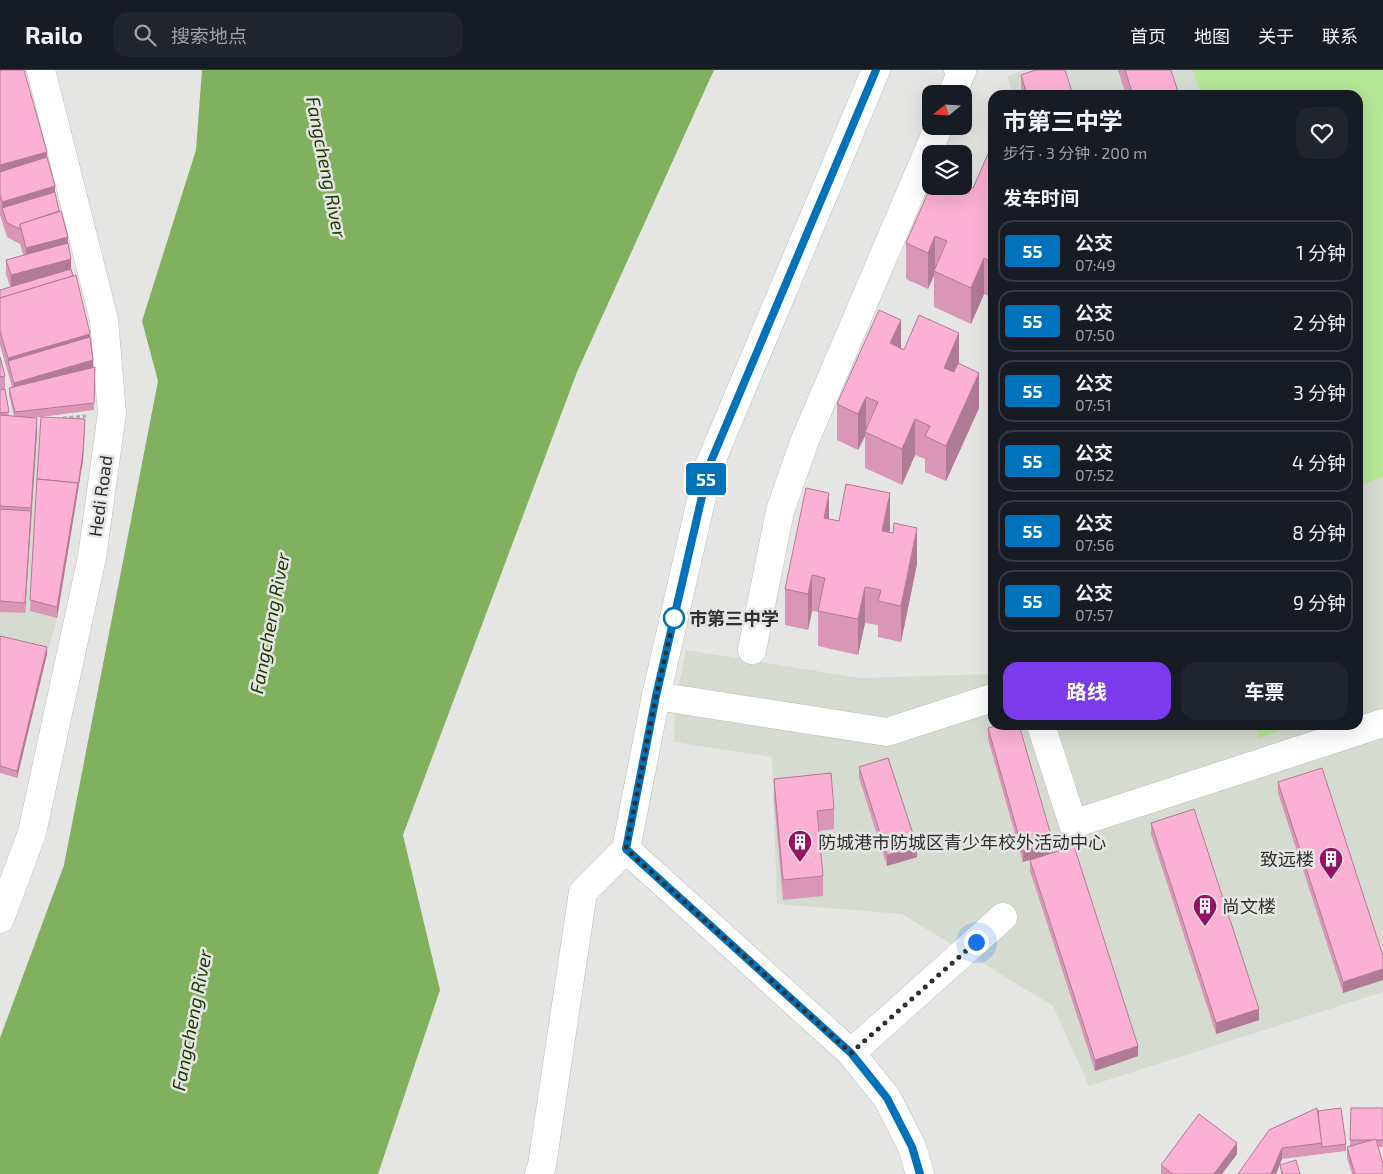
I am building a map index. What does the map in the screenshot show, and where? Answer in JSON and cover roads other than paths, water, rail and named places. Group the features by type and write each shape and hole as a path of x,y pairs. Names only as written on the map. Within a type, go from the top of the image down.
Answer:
{"street":[{"name":"Hedi Road","path":"0,919 32,833 92,557 112,413 104,320 41,70"},
{"path":"539,1174 542,1165 583,892 626,849 656,696 709,466 876,70"},
{"path":"956,85 962,72 958,70"},
{"path":"752,650 780,511 805,440 934,135"},
{"path":"656,696 887,732 988,699"},
{"path":"1363,730 1383,723"},
{"path":"1043,730 1073,824 1362,730"},
{"path":"626,849 851,1053 887,1098 912,1147 920,1174"},
{"path":"851,1053 1003,917"}],"water":[{"name":"Fangcheng River","path":"202,70 714,70 577,372 403,835 440,990 378,1174 0,1174 0,1038 64,865 158,381 142,321 196,150"}],"place":[{"name":"巿第三中学","path":"674,618"},
{"name":"防城港市防城区青少年校外活动中心","path":"800,863"},
{"name":"致远楼","path":"1331,880"},
{"name":"尚文楼","path":"1205,927"}]}
